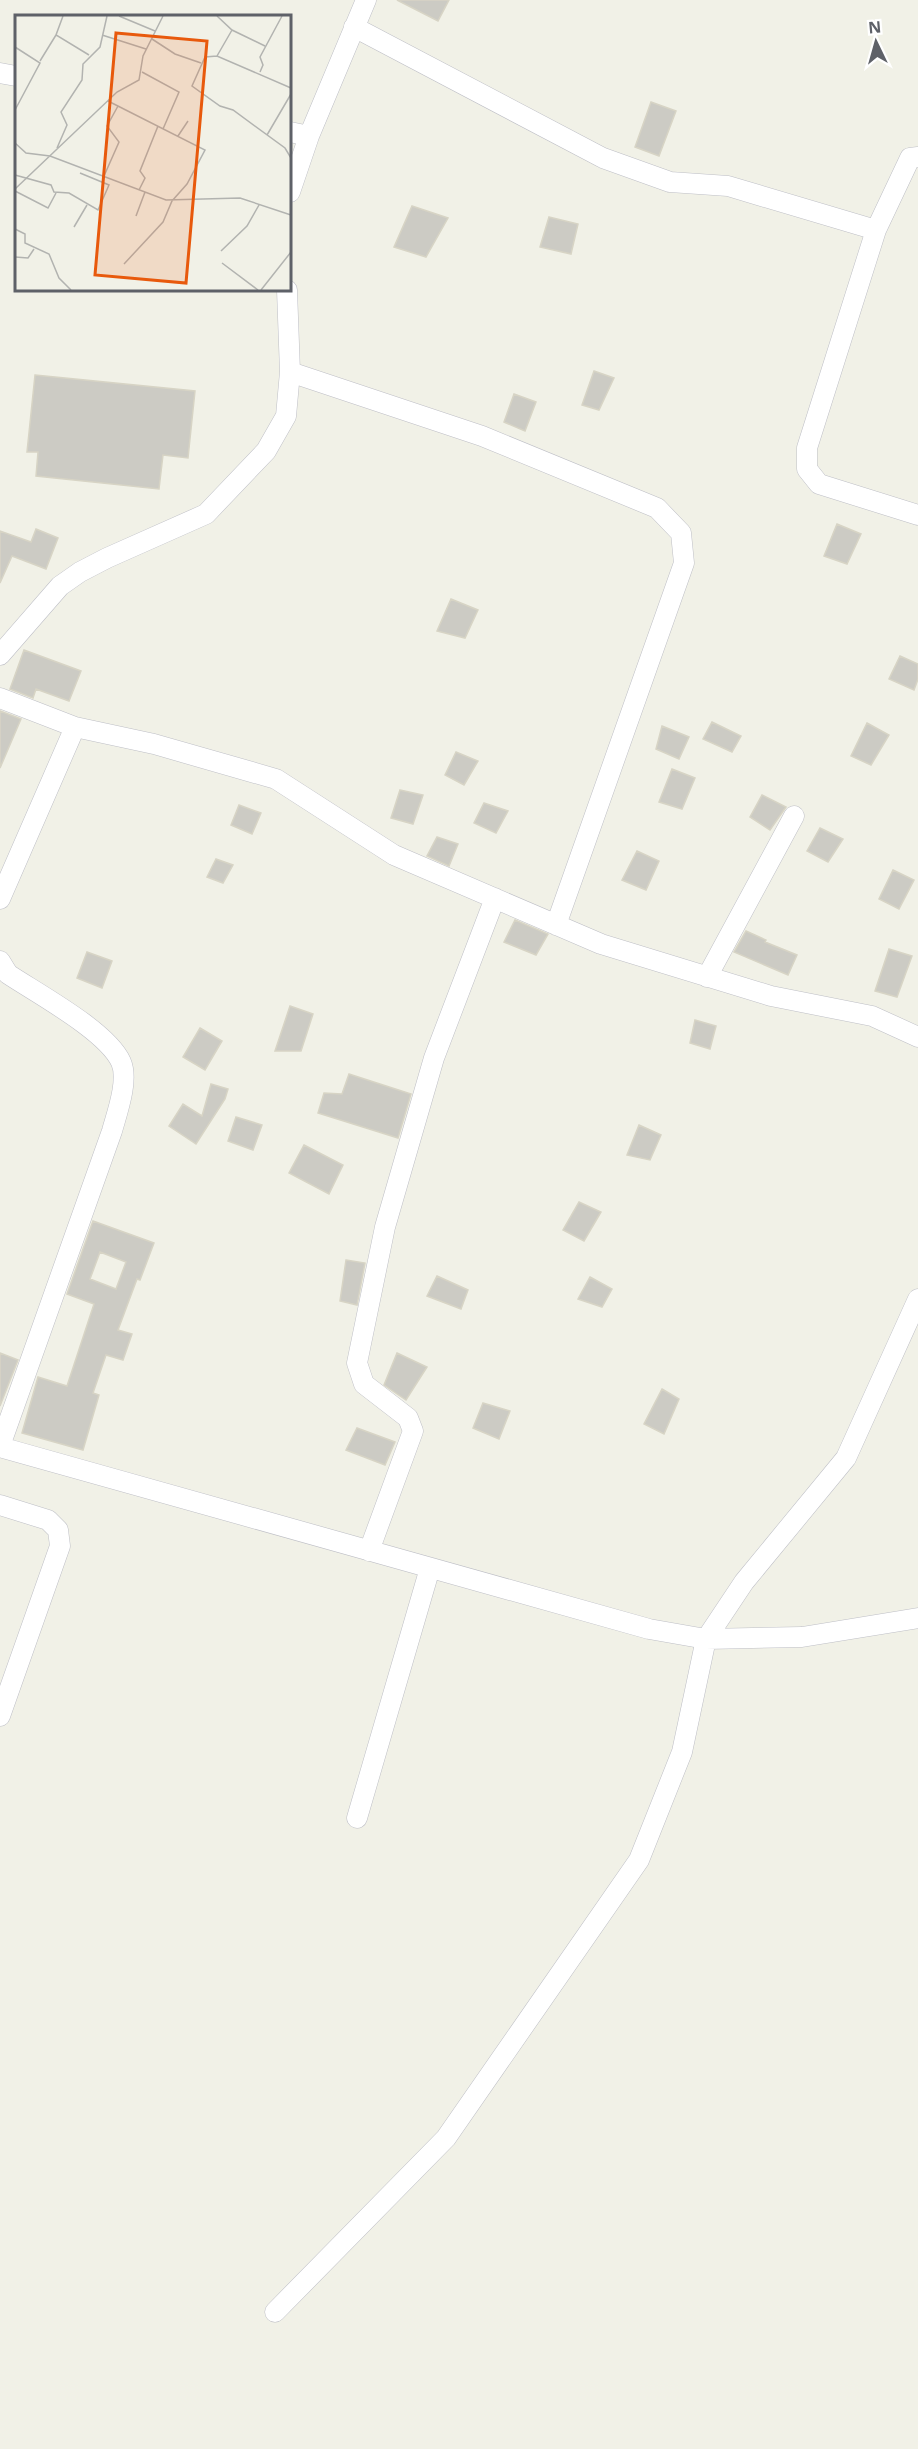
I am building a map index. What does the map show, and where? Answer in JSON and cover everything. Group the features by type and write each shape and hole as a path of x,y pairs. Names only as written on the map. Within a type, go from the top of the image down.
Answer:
{"street":[{"path":"291,186 299,134 366,0"},
{"path":"354,27 603,158 670,182 728,186 876,230"},
{"path":"0,73 15,76"},
{"path":"918,157 910,158 876,230 807,448 807,469 819,484 918,515"},
{"path":"0,656 60,586 80,572 206,514 266,451 286,416 290,372 287,291"},
{"path":"290,372 493,440 657,508 681,533 684,563 556,925"},
{"path":"0,698 75,727 153,744 276,779 394,855 601,944 771,996 872,1016 918,1037"},
{"path":"0,899 75,727"},
{"path":"707,976 794,816"},
{"path":"369,1551 413,1431 408,1418 364,1384 357,1363 386,1227 431,1069 495,898"},
{"path":"0,961 8,974 101,1036 122,1063 123,1090 112,1131 0,1447 649,1629 706,1639 802,1637 918,1618"},
{"path":"275,2312 446,2138 639,1860 682,1752 706,1639 744,1581 846,1458 918,1299"},
{"path":"0,1505 48,1520 58,1530 60,1546 0,1716"},
{"path":"357,1818 430,1568"}],"building":[{"path":"397,0 449,0 438,21"},
{"path":"651,102 676,111 659,156 635,147"},
{"path":"412,206 448,218 426,257 394,247"},
{"path":"549,217 578,224 571,254 540,247"},
{"path":"594,371 614,378 599,410 582,405"},
{"path":"35,375 195,391 188,458 163,455 159,489 36,476 38,452 27,452"},
{"path":"514,394 536,402 525,431 504,422"},
{"path":"837,524 861,534 847,564 824,556"},
{"path":"36,529 58,538 46,569 12,556 0,583 0,531 31,542"},
{"path":"451,599 478,610 465,638 437,631"},
{"path":"24,650 81,671 69,701 36,689 33,698 10,689"},
{"path":"900,656 918,664 918,679 914,690 889,679"},
{"path":"0,711 21,719 0,768"},
{"path":"712,722 741,736 732,752 703,739"},
{"path":"867,723 889,735 871,765 851,756"},
{"path":"662,726 689,737 679,759 656,749"},
{"path":"456,752 478,761 464,785 445,775"},
{"path":"672,769 695,778 682,809 659,802"},
{"path":"400,790 423,795 413,824 391,818"},
{"path":"762,795 786,807 770,830 750,817"},
{"path":"484,803 508,811 496,833 474,823"},
{"path":"239,805 261,813 252,834 231,825"},
{"path":"820,828 843,839 828,862 807,851"},
{"path":"437,837 458,844 449,866 427,856"},
{"path":"637,851 659,861 646,890 622,880"},
{"path":"216,859 233,865 223,883 207,877"},
{"path":"893,870 914,880 899,909 879,899"},
{"path":"515,920 548,934 536,955 504,942"},
{"path":"746,931 766,940 765,942 797,955 788,975 734,952"},
{"path":"889,949 912,956 897,997 875,991"},
{"path":"87,952 112,961 102,988 77,978"},
{"path":"290,1006 313,1014 301,1051 275,1051"},
{"path":"695,1020 716,1026 710,1049 690,1043"},
{"path":"200,1028 222,1041 205,1070 183,1057"},
{"path":"349,1074 411,1094 398,1138 318,1113 324,1093 342,1094"},
{"path":"211,1084 228,1089 225,1099 196,1144 169,1126 183,1104 202,1116"},
{"path":"236,1117 262,1125 253,1150 228,1141"},
{"path":"639,1125 661,1135 650,1160 627,1155"},
{"path":"304,1145 343,1165 329,1194 289,1173"},
{"path":"579,1202 601,1212 584,1241 563,1230"},
{"path":"93,1221 154,1243 140,1280 137,1279 118,1330 132,1334 123,1360 106,1355 93,1393 99,1395 83,1450 22,1433 38,1377 67,1386 94,1304 67,1294","holes":["100,1252 126,1262 116,1289 90,1279"]},
{"path":"346,1260 365,1263 357,1305 340,1301"},
{"path":"437,1276 468,1290 461,1309 427,1296"},
{"path":"590,1277 612,1289 602,1307 578,1299"},
{"path":"0,1353 18,1360 0,1406"},
{"path":"397,1353 427,1367 406,1400 384,1385"},
{"path":"662,1389 679,1399 664,1434 644,1424"},
{"path":"483,1403 510,1411 499,1439 473,1428"},
{"path":"357,1428 395,1442 385,1465 346,1450"}]}
